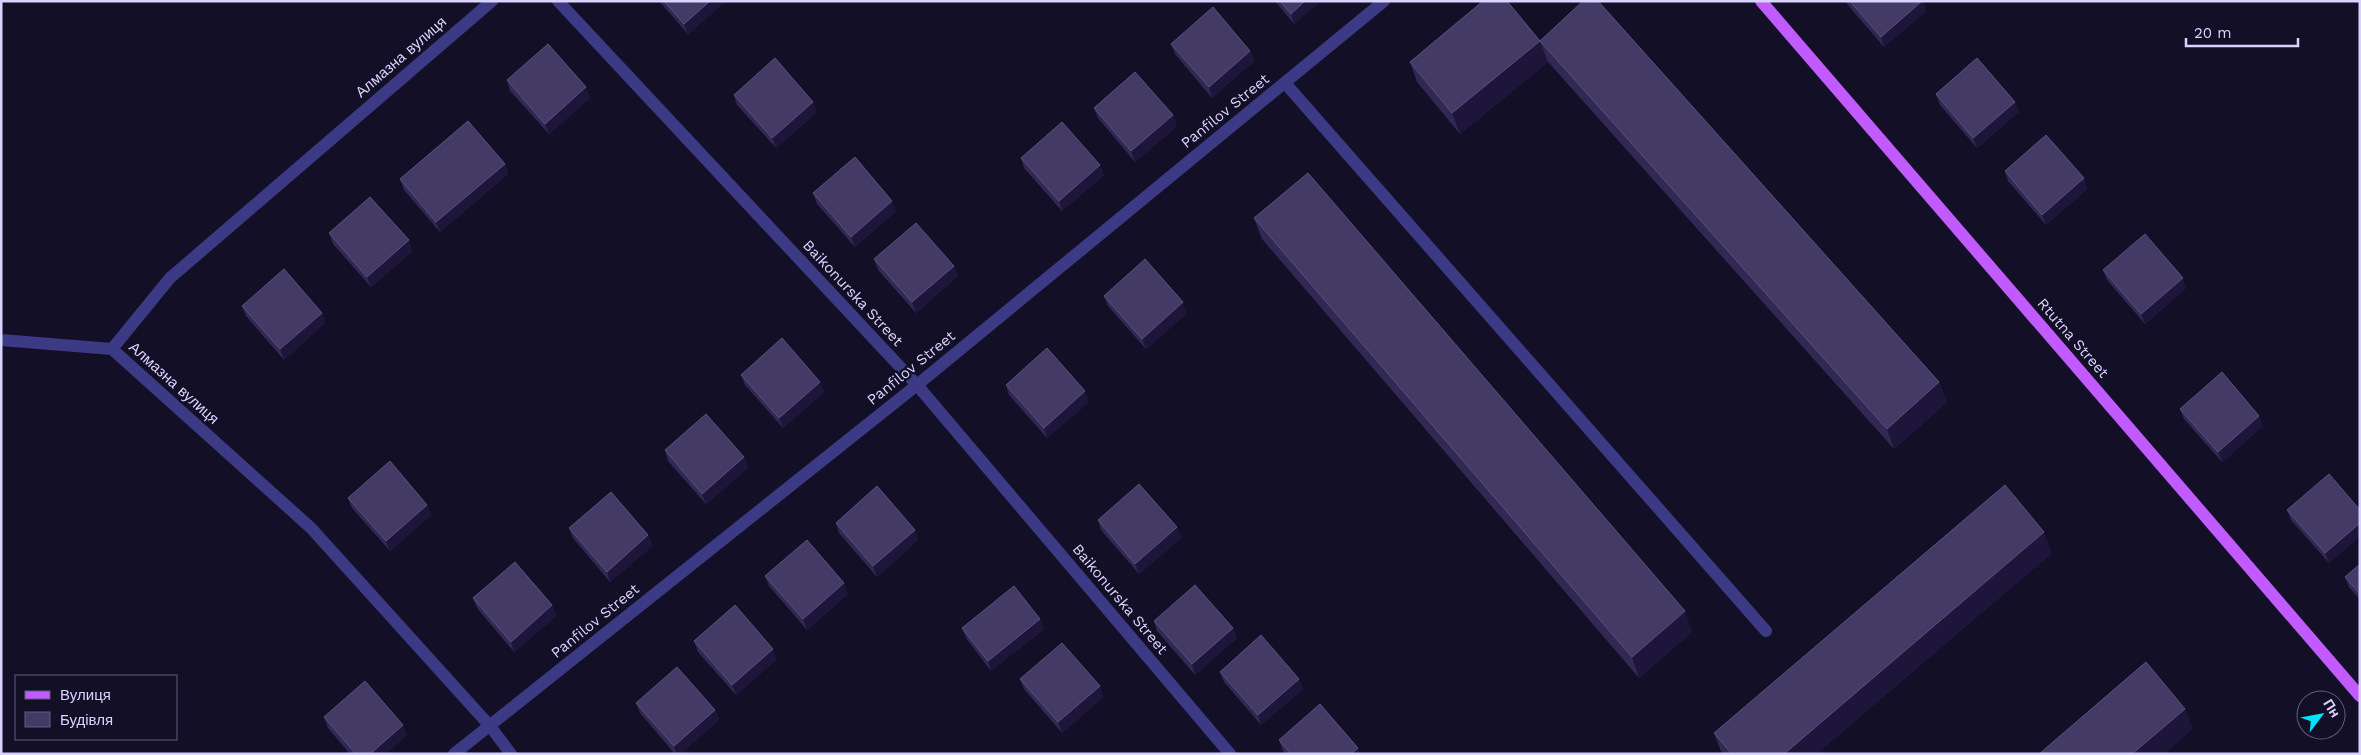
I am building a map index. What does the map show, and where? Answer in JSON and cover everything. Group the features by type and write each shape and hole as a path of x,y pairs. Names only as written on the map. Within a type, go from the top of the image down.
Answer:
{"main road":[{"name":"Rtutna Street","path":"1761,1 2360,696"}],"street":[{"name":"Алмазна вулиця","path":"492,1 170,278 112,349 311,528 490,726 511,754"},
{"name":"Baikonurska Street","path":"558,1 917,385 1230,754"},
{"name":"Panfilov Street","path":"454,754 917,385 1384,1"},
{"path":"1285,83 1766,631"},
{"path":"1,340 112,349"}],"building":[{"path":"664,1 710,1 684,24"},
{"path":"1280,1 1305,1 1291,14"},
{"path":"1483,1 1507,1 1540,41 1452,113 1410,62"},
{"path":"1583,1 1598,1 1939,382 1887,429 1540,41"},
{"path":"1850,1 1922,1 1881,37"},
{"path":"1213,7 1250,51 1209,87 1171,44"},
{"path":"548,44 586,87 545,124 507,80"},
{"path":"775,58 813,102 772,138 734,95"},
{"path":"1977,58 2015,102 1973,138 1936,94"},
{"path":"1135,72 1173,115 1131,151 1094,108"},
{"path":"468,121 505,164 436,222 400,179"},
{"path":"1062,122 1100,165 1059,201 1021,158"},
{"path":"2046,135 2084,178 2042,215 2005,171"},
{"path":"855,157 892,201 851,237 813,193"},
{"path":"1308,173 1685,611 1632,657 1254,218"},
{"path":"370,197 409,240 367,277 329,233"},
{"path":"916,223 954,266 912,302 874,259"},
{"path":"2145,234 2183,278 2141,314 2103,270"},
{"path":"1145,259 1183,302 1142,339 1104,296"},
{"path":"284,269 322,313 280,349 242,306"},
{"path":"782,338 820,382 779,418 741,375"},
{"path":"1047,348 1085,391 1044,428 1006,385"},
{"path":"2222,372 2259,416 2218,452 2180,409"},
{"path":"706,414 744,457 702,494 665,450"},
{"path":"390,461 427,505 386,541 348,498"},
{"path":"2329,474 2360,510 2360,523 2325,553 2287,510"},
{"path":"1139,484 1177,527 1135,564 1098,520"},
{"path":"2005,485 2044,532 1784,754 1732,754 1714,733"},
{"path":"877,486 915,530 873,566 836,523"},
{"path":"611,492 648,535 607,572 569,528"},
{"path":"807,540 844,583 803,619 765,576"},
{"path":"515,562 552,605 511,642 473,598"},
{"path":"2360,564 2360,594 2345,577"},
{"path":"1195,585 1233,628 1192,664 1154,621"},
{"path":"1014,586 1040,619 988,661 962,628"},
{"path":"735,605 773,649 732,685 694,641"},
{"path":"1261,635 1299,679 1258,715 1220,672"},
{"path":"1062,643 1100,686 1058,722 1020,679"},
{"path":"2146,662 2185,709 2132,754 2039,754"},
{"path":"677,667 715,710 674,746 636,703"},
{"path":"365,681 403,725 370,754 356,754 324,717"},
{"path":"1320,704 1358,748 1351,754 1291,754 1279,740"}]}
